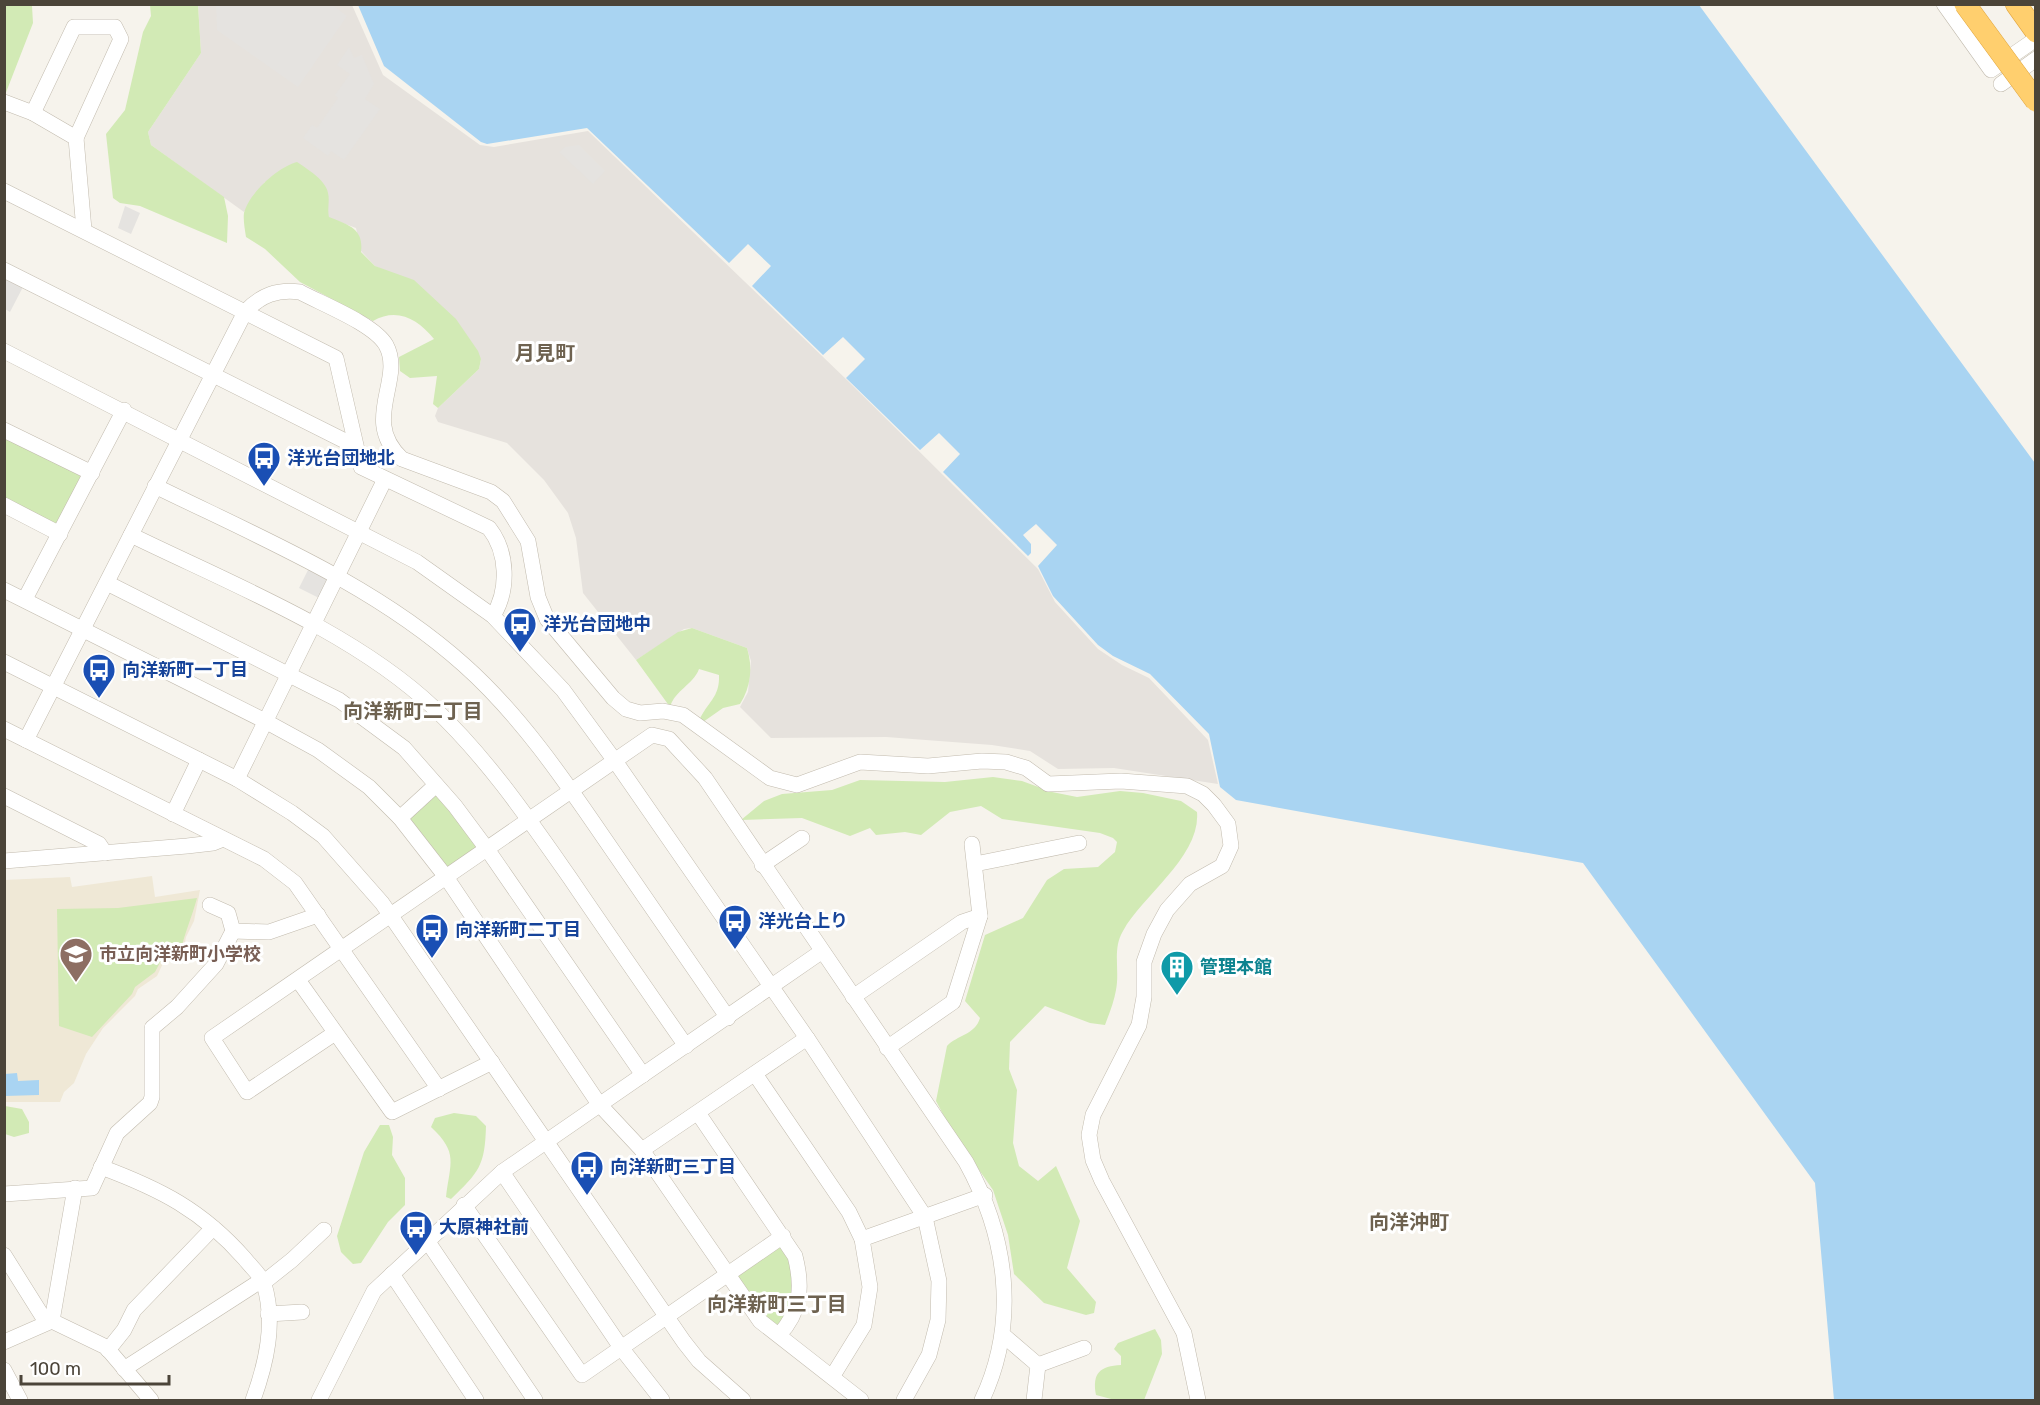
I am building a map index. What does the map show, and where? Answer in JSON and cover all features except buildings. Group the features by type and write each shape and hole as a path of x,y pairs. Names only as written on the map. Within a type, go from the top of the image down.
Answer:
{"highway":[{"path":"1965,4 2036,101"},
{"path":"2016,4 2036,32"}],"street":[{"path":"1944,4 1991,70 2036,39"},
{"path":"33,113 74,27 115,27 121,39 76,138 84,230"},
{"path":"2001,84 2036,59"},
{"path":"4,102 33,113 76,138"},
{"path":"4,191 336,358 361,468 489,528 500,542 505,560 499,606 493,616"},
{"path":"4,270 355,446"},
{"path":"26,740 211,374 245,312 266,294 287,290 300,292 375,332 387,346 389,360 383,427 393,450 402,459 491,492 502,501 528,541 538,597 547,619 613,698 626,709 640,713 663,711 683,715 761,771 782,783 806,783 831,771 860,762 928,766 982,760 1006,762 1026,768 1048,784 1121,781 1187,786 1203,794 1228,824 1231,846 1222,866 1190,884 1167,910 1154,934 1144,962 1144,997 1140,1025 1099,1099 1092,1115 1089,1135 1093,1160 1102,1181 1184,1333 1198,1401"},
{"path":"4,351 179,438 417,562 493,616 563,690 615,761 807,1038 925,1217 939,1281 938,1320 929,1355 904,1401"},
{"path":"25,599 124,410"},
{"path":"4,430 92,473"},
{"path":"237,779 385,479"},
{"path":"155,486 337,576 393,611 465,665 525,730 571,790 728,1018"},
{"path":"4,505 60,534"},
{"path":"131,535 314,626 375,662 433,706 484,759 529,819 686,1046"},
{"path":"107,583 339,700 404,748 487,849 643,1075"},
{"path":"4,590 265,721 318,750 369,787 400,818 446,877 599,1104 642,1150 760,1321 861,1401"},
{"path":"4,662 237,779 292,813 323,836 362,877 391,916 699,1362 743,1401"},
{"path":"4,729 281,870 295,883 439,1089"},
{"path":"335,1033 247,1092 212,1038 652,735 669,739 705,777 762,865 966,1162 985,1195 999,1238 1004,1283 1003,1335 982,1401"},
{"path":"173,814 199,760"},
{"path":"400,818 436,785"},
{"path":"4,796 99,844 105,853"},
{"path":"4,861 213,843 222,838"},
{"path":"762,865 802,838"},
{"path":"975,864 1079,843"},
{"path":"887,1048 953,1002 980,916 972,844"},
{"path":"4,1194 92,1188 117,1133 150,1102 152,1097 152,1028 177,1007 216,964 233,931 228,913 210,905"},
{"path":"233,931 269,932 318,915"},
{"path":"853,997 962,922 980,916"},
{"path":"319,1401 374,1291 428,1242 464,1205 502,1172 821,952"},
{"path":"298,980 392,1112 492,1062"},
{"path":"642,1150 807,1038"},
{"path":"755,1074 849,1212 862,1239 870,1287 864,1326 832,1377"},
{"path":"698,1113 795,1256 800,1298 795,1313 779,1335"},
{"path":"100,1167 162,1191 213,1228 262,1281 268,1314 268,1344 264,1373 253,1401"},
{"path":"502,1172 622,1349 662,1401"},
{"path":"49,1322 75,1188"},
{"path":"862,1239 985,1195"},
{"path":"464,1205 582,1375 668,1318 783,1236"},
{"path":"107,1349 124,1330 134,1310 213,1228"},
{"path":"124,1369 262,1281 292,1260 324,1230"},
{"path":"428,1242 535,1401"},
{"path":"4,1255 49,1322 107,1349 151,1401"},
{"path":"392,1275 476,1401"},
{"path":"268,1314 302,1312"},
{"path":"4,1342 49,1322"},
{"path":"1003,1335 1038,1365"},
{"path":"1038,1365 1084,1348"},
{"path":"1034,1401 1038,1365"},
{"path":"7,1380 20,1401"}],"shaded area":[{"path":"198,4 352,5 383,75 480,145 494,147 588,131 847,380 1038,569 1055,602 1098,649 1122,665 1149,678 1208,740 1218,784 1114,768 1058,769 1030,751 992,745 886,737 771,738 740,707 748,692 751,661 747,648 692,628 684,629 636,660 583,593 576,538 568,513 544,480 507,443 438,422 435,416 438,408 479,369 481,359 387,272 375,266 361,251 356,228 329,218 326,207 328,193 265,182 244,212 151,145 148,132 201,53"},
{"path":"216,5 332,5 347,16 298,87 217,30"},
{"path":"349,47 354,58 362,55 374,84 365,99 380,109 344,160 331,151 328,156 303,138 312,125 317,128 338,98 335,95 350,74 337,65"},
{"path":"579,145 605,171 593,184 559,152 565,147"},
{"path":"125,206 140,213 131,234 118,228"},
{"path":"4,275 24,285 10,312 5,309"},
{"path":"309,568 325,576 327,583 319,598 299,588"},
{"name":"市立向洋新町小学校","path":"152,876 155,897 200,890 194,921 186,937 182,957 167,955 157,976 138,989 135,996 103,1028 86,1054 74,1083 64,1092 60,1102 5,1102 4,880 70,877 72,887"}],"green space":[{"path":"5,5 34,5 32,6 33,23 5,95"},
{"path":"150,5 198,5 201,53 148,132 151,145 224,197 228,216 227,243 140,206 120,203 113,198 106,134 125,110 143,32 151,16"},
{"path":"297,162 316,175 327,188 329,217 348,225 357,232 361,252 375,266 414,280 456,319 478,351 481,359 479,369 438,408 433,404 437,376 410,378 400,371 399,357 434,339 428,332 414,321 399,315 390,315 373,321 300,282 265,249 246,237 244,213 252,197 273,175"},
{"path":"4,433 80,470 82,478 61,521 54,524 5,498"},
{"path":"692,628 747,648 750,662 749,684 740,704 723,708 703,722 699,721 715,695 719,675 699,669 693,679 672,701 670,707 636,660 678,632"},
{"path":"993,777 1022,781 1052,792 1077,797 1120,791 1143,793 1181,801 1197,812 1196,828 1181,859 1123,931 1117,952 1116,990 1105,1025 1090,1023 1045,1006 1010,1042 1009,1069 1017,1090 1013,1143 1019,1166 1038,1181 1056,1166 1080,1221 1067,1268 1096,1302 1094,1313 1086,1315 1044,1303 1014,1274 1008,1235 993,1190 952,1131 936,1101 947,1046 974,1028 980,1018 965,1001 985,935 1023,918 1047,880 1064,869 1098,867 1115,852 1117,842 1100,833 1002,819 981,806 950,812 921,835 905,832 876,835 870,828 850,836 802,818 741,820 764,801 782,794 832,790 860,780 945,782"},
{"path":"438,793 477,843 476,851 450,868 444,867 408,819"},
{"path":"197,898 180,954 165,953 155,972 135,987 132,994 92,1037 59,1026 57,909 118,908"},
{"path":"5,1106 22,1109 29,1122 29,1133 14,1137 5,1134"},
{"path":"454,1113 476,1116 486,1126 484,1150 479,1167 451,1199 446,1197 450,1167 449,1152 446,1144 431,1127 435,1118"},
{"path":"380,1125 389,1125 393,1137 392,1155 405,1178 405,1205 388,1222 361,1263 353,1264 341,1252 337,1236 364,1152"},
{"path":"777,1246 784,1247 790,1259 795,1297 780,1325 774,1327 758,1313 735,1276"},
{"path":"1155,1329 1161,1340 1162,1354 1144,1400 1115,1400 1096,1395 1095,1381 1099,1372 1108,1367 1121,1365 1121,1356 1114,1349 1118,1343"}],"water":[{"path":"358,5 1699,5 2035,463 2035,1400 1834,1400 1815,1183 1583,863 1236,800 1220,787 1209,734 1150,674 1113,656 1098,645 1053,596 1038,566 1057,545 1036,524 1023,535 1031,544 1031,553 1028,556 943,472 960,454 939,433 920,450 846,378 865,359 843,337 823,355 752,286 771,266 748,244 729,263 587,128 487,144 481,142 384,66"},
{"path":"17,1073 18,1081 39,1080 39,1095 5,1096 5,1074"}],"place":[{"name":"洋光台団地北","path":"264,487"},
{"name":"洋光台団地中","path":"520,653"},
{"name":"向洋新町一丁目","path":"99,699"},
{"name":"洋光台上り","path":"735,950"},
{"name":"向洋新町二丁目","path":"432,959"},
{"name":"市立向洋新町小学校","path":"76,983"},
{"name":"管理本館","path":"1177,996"},
{"name":"向洋新町三丁目","path":"587,1196"},
{"name":"大原神社前","path":"416,1256"}],"district":[{"name":"月見町","path":"545,353"},
{"name":"向洋新町二丁目","path":"413,711"},
{"name":"向洋沖町","path":"1409,1222"},
{"name":"向洋新町三丁目","path":"777,1304"}]}
